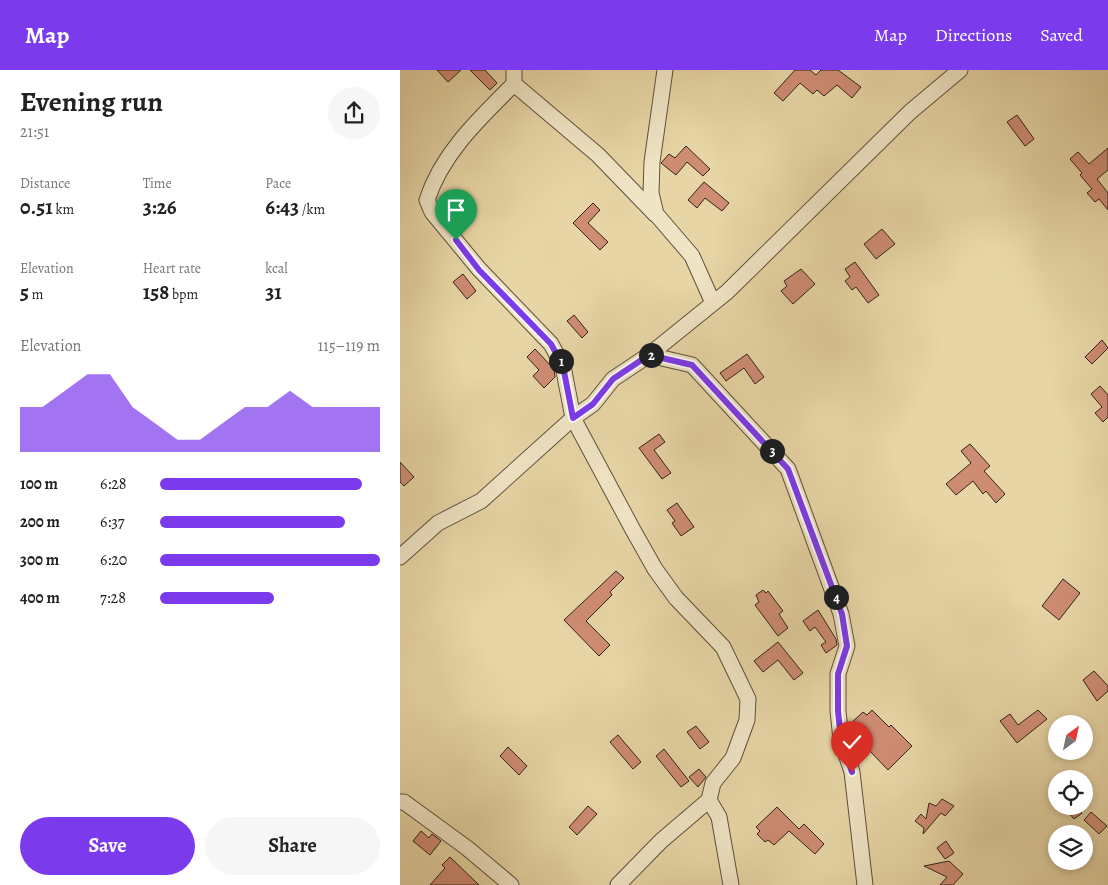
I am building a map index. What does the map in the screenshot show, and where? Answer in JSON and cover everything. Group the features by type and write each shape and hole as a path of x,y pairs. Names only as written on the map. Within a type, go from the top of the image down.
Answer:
{"street":[{"path":"656,214 651,193 652,162 666,70"},
{"path":"400,556 438,523 481,501 573,418 593,404 613,379 649,355 713,303 910,112 960,70"},
{"path":"618,885 661,841 709,800 713,783 733,758 747,720 748,699 723,647 676,598 655,569 573,418 563,366 551,344 479,270 432,212 427,200 432,183 456,145 514,77 598,155 656,214 692,256 713,303"},
{"path":"649,355 692,365 788,469 842,614 847,646 838,674 838,711 841,739 852,772 864,885"},
{"path":"709,800 719,817 732,885"},
{"path":"400,802 404,802 467,848 512,885"}],"building":[{"path":"437,70 461,70 448,82"},
{"path":"470,70 485,70 497,83 490,90"},
{"path":"795,70 810,70 816,75 821,70 838,70 861,87 852,98 837,85 824,96 817,90 813,94 800,83 783,101 774,93"},
{"path":"1017,115 1034,139 1025,146 1007,122"},
{"path":"686,146 710,169 703,176 687,162 676,175 661,163 669,154 675,158"},
{"path":"1108,148 1108,170 1097,179 1108,193 1108,210 1099,199 1095,202 1087,193 1092,189 1070,159 1078,152 1089,164"},
{"path":"704,182 729,203 722,211 705,198 697,208 688,200"},
{"path":"593,203 600,210 588,223 608,242 600,250 573,223"},
{"path":"882,229 895,244 876,259 864,244"},
{"path":"855,262 879,295 868,303 856,287 852,290 845,281 850,277 845,269"},
{"path":"801,269 815,284 793,304 781,291 787,286 784,281"},
{"path":"463,274 476,291 467,299 453,282"},
{"path":"574,315 588,332 582,338 567,321"},
{"path":"1102,340 1108,348 1092,364 1085,357"},
{"path":"535,349 554,369 555,377 544,388 533,376 539,370 527,357"},
{"path":"747,354 764,377 755,384 744,368 726,381 720,373"},
{"path":"1100,386 1108,395 1108,417 1103,422 1095,413 1102,407 1091,394"},
{"path":"659,434 665,442 654,450 671,473 662,479 639,448"},
{"path":"970,444 990,466 984,471 1005,494 996,503 986,491 983,494 973,481 956,495 946,484 971,463 961,451"},
{"path":"400,462 414,477 404,486 400,482"},
{"path":"677,503 694,527 681,536 672,523 675,521 667,510"},
{"path":"616,571 624,578 610,592 612,595 586,621 610,645 599,656 564,620"},
{"path":"1063,579 1080,593 1059,620 1042,606"},
{"path":"763,590 766,593 768,591 783,611 779,614 788,628 778,636 755,605 759,602 756,595"},
{"path":"818,610 836,639 837,645 826,653 821,645 826,642 815,627 810,631 803,621"},
{"path":"778,642 803,673 794,680 778,660 763,672 754,661"},
{"path":"1094,671 1108,686 1108,691 1097,701 1083,680"},
{"path":"872,710 889,727 891,725 912,746 888,770 849,729 849,725 863,712 867,715"},
{"path":"1038,710 1047,719 1017,743 1000,721 1010,714 1018,725"},
{"path":"696,726 709,742 700,749 687,732"},
{"path":"618,735 641,762 633,769 610,742"},
{"path":"508,747 527,766 519,775 500,756"},
{"path":"664,749 689,781 681,787 656,756"},
{"path":"699,769 706,777 698,787 689,777"},
{"path":"942,799 954,806 945,816 941,813 923,834 924,828 915,821 921,814 926,819 929,803 936,806"},
{"path":"588,806 597,814 577,835 569,827"},
{"path":"777,807 799,829 804,824 824,844 815,854 789,831 774,845 768,840 765,842 757,834 760,831 756,827"},
{"path":"1093,814 1107,826 1099,834 1093,828 1093,825 1089,825 1084,820 1088,815"},
{"path":"1071,815 1079,815 1074,819"},
{"path":"421,831 429,838 432,834 441,841 430,855 413,841"},
{"path":"946,841 954,853 945,859 937,848"},
{"path":"450,857 479,885 430,885 445,868 442,865"},
{"path":"949,861 963,874 953,885 940,885 947,877 924,866"}],"route":[{"path":"456,240 479,270 551,344 563,366 573,418 593,404 613,379 649,355 692,365 788,469 842,614 847,646 838,674 838,711 841,739 852,772"}]}
